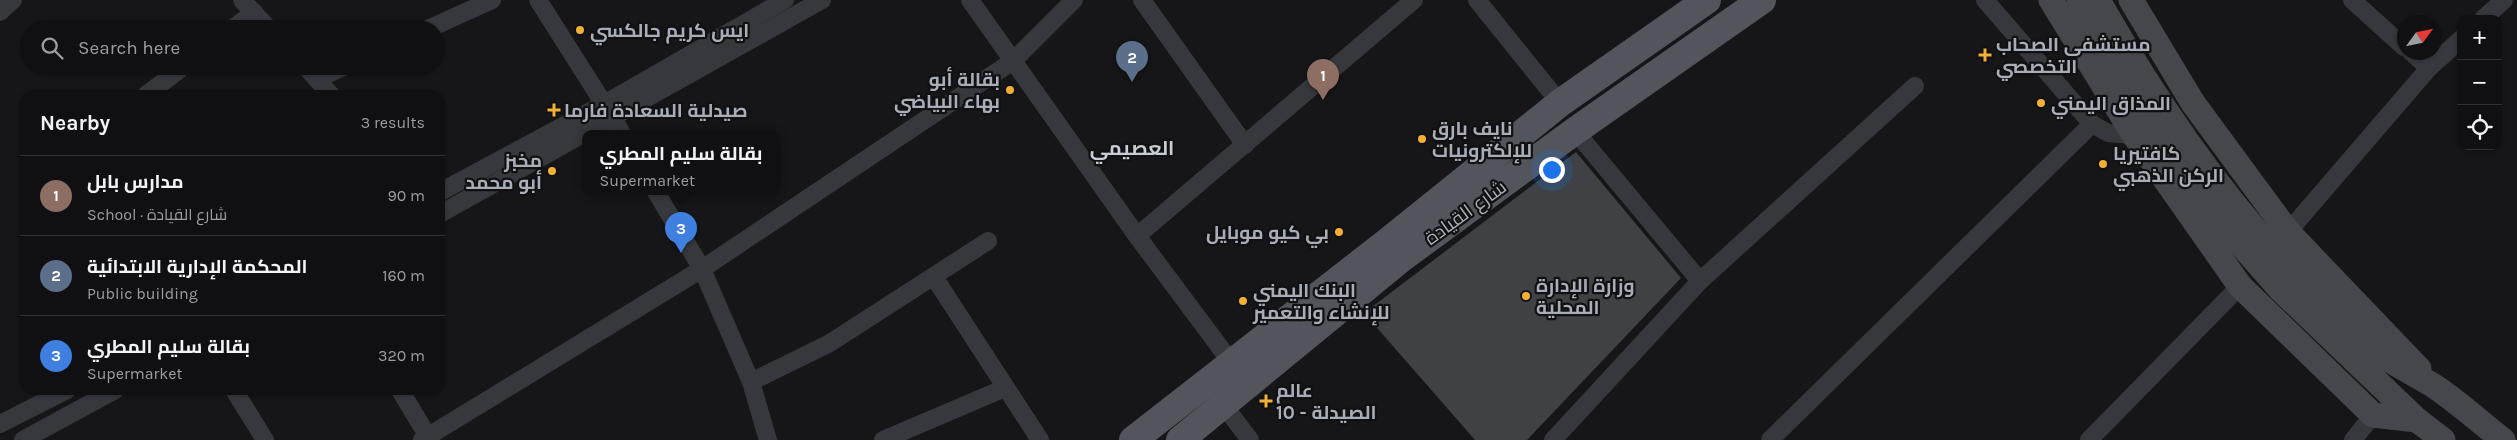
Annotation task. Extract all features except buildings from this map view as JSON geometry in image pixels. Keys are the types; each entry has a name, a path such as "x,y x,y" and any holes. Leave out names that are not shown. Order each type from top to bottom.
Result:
{"main road":[{"name":"شارع القيادة","path":"1133,440 1387,242 1560,103 1707,0"},
{"name":"شارع القيادة","path":"1180,440 1222,403 1402,258 1575,131 1762,0"}],"street":[{"path":"0,12 13,0"},
{"path":"445,21 492,0"},
{"path":"538,0 620,130"},
{"path":"445,211 609,111 785,0"},
{"path":"445,190 609,111 822,0"},
{"path":"970,0 1137,236 1232,362"},
{"path":"403,395 427,439 702,269 1013,61 1074,0"},
{"path":"1142,0 1245,145"},
{"path":"1137,236 1414,0"},
{"path":"1478,0 1560,103"},
{"path":"1985,0 2092,124 2108,133 2134,135"},
{"path":"2051,0 2134,135 2240,286 2373,415 2417,420"},
{"path":"2079,0 2175,162 2230,232 2281,290 2417,420 2443,440"},
{"path":"2098,0 2131,56 2185,138 2238,211 2302,282 2361,340 2395,364 2436,388 2503,440"},
{"path":"2131,0 2193,103 2288,232 2391,338 2436,388"},
{"path":"2352,0 2397,40"},
{"path":"2487,15 2504,0"},
{"path":"238,20 248,6 261,20"},
{"path":"2288,232 2429,68 2457,43"},
{"path":"2420,60 2429,68"},
{"path":"153,90 172,75"},
{"path":"314,75 327,90"},
{"path":"1553,440 1700,281 1915,86"},
{"path":"1770,440 2092,124"},
{"path":"1575,131 1700,281"},
{"path":"658,195 702,269 751,382 768,440"},
{"path":"751,382 830,343 988,241"},
{"path":"934,277 1040,440"},
{"path":"2088,440 2240,286"},
{"path":"883,440 1005,388"},
{"path":"0,424 57,395"},
{"path":"23,440 106,395"},
{"path":"237,395 265,440"},
{"path":"1222,403 1250,440"},
{"path":"2353,440 2373,415"}],"place":[{"name":"ايس كريم جالكسي","path":"580,30"},
{"name":"مستشفى الصحاب التخصصي","path":"1985,55"},
{"name":"المحكمة الإدارية الابتدائية","path":"1132,82"},
{"name":"بقالة أبو بهاء البياضي","path":"1010,90"},
{"name":"مدارس بابل","path":"1323,100"},
{"name":"المذاق اليمني","path":"2041,103"},
{"name":"صيدلية السعادة فارما","path":"554,110"},
{"name":"نايف بارق للإلكترونيات","path":"1422,139"},
{"name":"كافتيريا الركن الذهبي","path":"2103,164"},
{"name":"مخبز أبو محمد","path":"552,171"},
{"name":"بي كيو موبايل","path":"1339,232"},
{"name":"بقالة سليم المطري","path":"681,253"},
{"name":"وزارة الإدارة المحلية","path":"1526,296"},
{"name":"البنك اليمني للإنشاء والتعمير","path":"1243,301"},
{"name":"عالم الصيدلة - 10","path":"1266,401"}],"district":[{"name":"العصيمي","path":"1132,148"}]}
